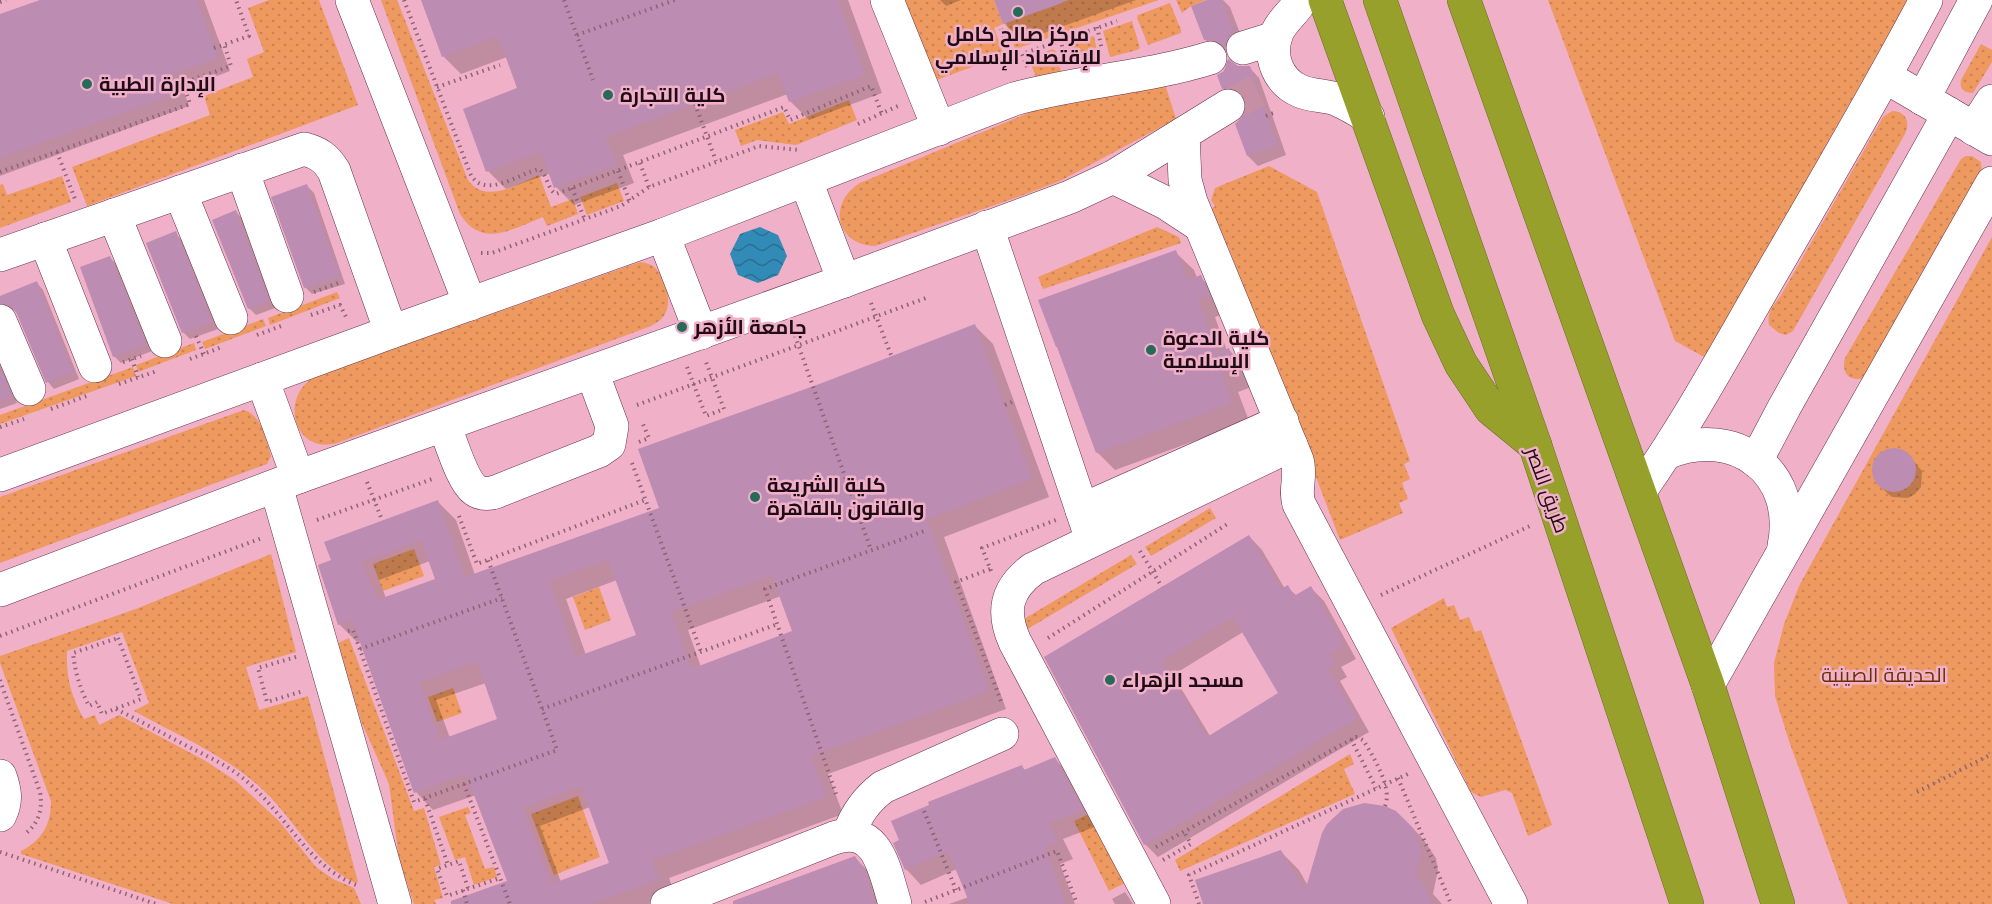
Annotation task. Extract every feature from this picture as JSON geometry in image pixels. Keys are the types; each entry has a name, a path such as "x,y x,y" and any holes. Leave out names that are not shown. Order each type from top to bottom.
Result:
{"highway":[{"name":"طريق النصر","path":"1325,0 1438,315 1461,364 1491,409 1535,445 1687,904"},
{"path":"1380,0 1535,445"},
{"path":"1471,9 1708,685 1778,904"}],"lane":[{"path":"352,0 470,304"},
{"path":"887,0 939,129"},
{"path":"1301,0 1283,22 1275,38 1273,55 1278,72 1271,84 1333,98 1368,117"},
{"path":"1640,491 1666,453 1886,77 1926,0"},
{"path":"1756,461 1785,406 1960,120 1976,0"},
{"path":"1243,48 1275,38"},
{"path":"0,475 663,235 803,165 939,129 1031,94 1161,71 1210,58"},
{"path":"1886,77 1960,120"},
{"path":"1960,120 1992,101"},
{"path":"0,590 287,482 1070,197 1113,177 1228,106"},
{"path":"1183,134 1185,180 1198,224 1287,433 1299,467 1300,481 1297,494 1299,504 1511,904"},
{"path":"0,255 304,149 317,152 328,160 334,171 392,332"},
{"path":"803,165 844,281"},
{"path":"242,170 287,296"},
{"path":"1113,177 1166,203 1198,224"},
{"path":"1708,685 1992,183"},
{"path":"180,192 231,318"},
{"path":"100,220 165,341"},
{"path":"987,227 1087,525"},
{"path":"663,235 701,333"},
{"path":"45,239 95,366"},
{"path":"0,321 29,389"},
{"path":"444,425 462,468 474,489 492,493 605,448 611,438 612,426 606,367"},
{"path":"262,379 299,525 311,648 392,896"},
{"path":"1154,904 1015,642 1007,622 1008,601 1018,582 1087,525 1287,433"},
{"path":"1666,453 1684,446 1703,443 1722,445 1740,451 1756,461 1770,475 1781,493 1786,511 1787,531 1783,551"},
{"path":"849,834 858,812 873,794 883,787 1002,734"},
{"path":"0,776 5,798 4,808 0,815"},
{"path":"667,904 717,895 834,838 849,834 864,838 875,848 895,904"}],"path":[{"path":"0,2 6,0"},
{"path":"214,48 249,36 237,0"},
{"path":"404,0 470,173 478,183 484,185 493,185 537,169 544,172 553,193 556,194 784,107 790,120 871,86 882,114"},
{"path":"564,0 593,80"},
{"path":"577,35 675,0"},
{"path":"1031,94 1022,54 1117,21"},
{"path":"1001,29 1031,94"},
{"path":"0,172 190,104 183,83 231,66 224,44"},
{"path":"437,87 500,65"},
{"path":"852,127 924,94"},
{"path":"695,104 716,161"},
{"path":"478,252 492,253 585,220 630,202 649,187 759,146 803,165"},
{"path":"57,152 100,220"},
{"path":"640,162 649,187"},
{"path":"618,171 630,202"},
{"path":"572,188 585,220"},
{"path":"637,405 926,298"},
{"path":"784,303 872,550"},
{"path":"266,321 270,330"},
{"path":"880,326 891,355"},
{"path":"196,336 204,354"},
{"path":"132,359 138,377"},
{"path":"606,367 637,405 649,438 637,442"},
{"path":"700,399 706,416 724,409 718,393"},
{"path":"1005,405 1014,401"},
{"path":"717,412 720,419"},
{"path":"630,457 701,652"},
{"path":"0,636 299,525 462,468"},
{"path":"378,508 382,520"},
{"path":"1353,607 1556,514"},
{"path":"1040,643 1229,523"},
{"path":"987,559 982,548 1087,525"},
{"path":"849,834 765,589 927,530"},
{"path":"1138,549 1162,587"},
{"path":"311,689 267,702 258,668 353,630 414,802 557,750 488,560"},
{"path":"990,569 956,582 999,698"},
{"path":"360,649 502,598"},
{"path":"542,709 777,624"},
{"path":"116,709 141,699 118,638 73,653 78,680 89,706 97,702 102,714 116,709 224,765 243,778 276,810 323,866 362,887 392,896"},
{"path":"1161,844 1356,737 1363,740 1385,784 1388,798 1385,806"},
{"path":"1351,739 1376,788"},
{"path":"1917,792 1992,754"},
{"path":"1199,904 1189,875 1435,761"},
{"path":"1398,778 1451,904"},
{"path":"464,784 510,904"},
{"path":"425,799 448,865"},
{"path":"924,811 956,890"},
{"path":"1139,874 1191,844 1184,831"},
{"path":"0,852 156,904"},
{"path":"920,904 1057,852 1077,904"},
{"path":"468,888 459,861 437,869 447,896 500,878"},
{"path":"463,890 467,904"}],"green space":[{"path":"269,0 319,0 358,105 87,206 72,167 210,115 204,96 253,77 247,59 264,52 248,8"},
{"path":"381,0 397,0 468,180 475,187 493,192 512,187 539,175 551,207 573,199 578,214 547,226 543,217 509,231 498,233 478,231 469,225 460,214"},
{"path":"905,0 994,0 1003,24 994,28 1004,55 934,81"},
{"path":"1069,0 1159,0 1015,49 1006,23"},
{"path":"1176,0 1206,0 1191,6 1182,13"},
{"path":"1548,0 1908,0 1706,358 1675,341"},
{"path":"1170,3 1181,33 1148,45 1137,18 1138,15"},
{"path":"1132,21 1140,48 1110,57 1103,31"},
{"path":"1094,36 1099,60 1070,66 1067,43"},
{"path":"1981,44 1992,50 1992,62 1973,93 1967,92 1962,88 1961,80"},
{"path":"1052,49 1056,51 1061,71 1037,79 1029,60"},
{"path":"1165,84 1176,119 1060,181 875,246 862,244 852,239 844,231 840,222 843,201 860,183 1033,111 1076,100"},
{"path":"849,100 857,120 796,145 757,140 741,146 735,130 783,112 789,124"},
{"path":"1892,111 1897,111 1906,118 1905,134 1793,331 1786,335 1779,333 1769,325 1771,310 1883,117"},
{"path":"1972,156 1981,162 1982,175 1864,378 1850,377 1845,372 1845,358 1961,159"},
{"path":"1269,166 1317,192 1410,461 1404,464 1410,479 1402,483 1408,499 1399,503 1403,513 1340,540 1228,246 1205,214 1215,206 1211,200 1215,188"},
{"path":"62,176 71,202 0,228 0,185 3,184 7,195"},
{"path":"617,183 624,201 587,215 580,197"},
{"path":"1157,227 1179,237 1181,243 1043,289 1038,277"},
{"name":"الحديقة الصينية","path":"1992,237 1992,904 1848,904 1775,696 1774,663 1784,624 1800,584"},
{"path":"640,262 649,264 657,270 667,291 668,304 665,314 661,320 651,326 337,443 322,444 310,440 301,432 296,422 297,397 304,385 316,376"},
{"path":"337,292 340,298 270,325 268,318"},
{"path":"263,319 266,326 205,349 202,342"},
{"path":"194,343 196,350 138,372 136,365"},
{"path":"133,367 136,376 0,424 0,415"},
{"path":"244,410 255,417 262,429 271,456 267,464 0,563 0,497"},
{"path":"1210,508 1216,518 1151,556 1145,547"},
{"path":"414,549 424,576 383,591 373,564"},
{"path":"271,554 296,652 246,667 259,710 308,696 358,882 355,883 340,874 327,863 273,800 247,776 216,755 134,711 149,703 122,632 67,651 70,686 84,719 95,715 99,725 119,715 204,760 236,781 279,821 316,867 333,879 354,888 361,904 173,904 21,854 21,851 35,842 44,831 51,810 51,801 0,663 0,656 136,609"},
{"path":"1131,555 1137,564 1019,634 1014,625"},
{"path":"599,587 611,620 585,630 573,597"},
{"path":"1444,598 1447,607 1454,605 1460,620 1469,617 1475,632 1481,630 1552,825 1528,836 1512,793 1505,790 1481,797 1471,792 1391,628"},
{"path":"349,638 414,811 424,808 441,865 434,867 443,898 434,900 436,904 414,904 399,859 389,784 361,721 338,643"},
{"path":"453,688 462,713 437,722 428,697"},
{"path":"1350,754 1354,764 1344,769 1355,794 1180,871 1175,860"},
{"path":"578,796 600,857 554,875 531,814"},
{"path":"468,807 471,813 465,815 485,869 494,867 497,877 474,885 465,857 455,860 439,817"},
{"path":"1095,811 1129,881 1109,891 1074,821"}],"water":[{"path":"760,227 778,235 787,256 778,275 758,283 738,275 730,254 740,234"}],"building":[{"name":"الإدارة الطبية","path":"40,0 197,0 218,58 170,75 177,93 0,158 0,14"},
{"name":"كلية التجارة","path":"421,0 838,0 865,75 789,102 778,73 606,137 617,165 554,188 541,152 486,172 463,109 517,88 498,36 442,57"},
{"name":"مركز صالح كامل للإقتصاد الإسلامي","path":"994,0 1061,0 1062,3 1003,24"},
{"path":"1207,0 1222,0 1233,30 1236,29 1229,36 1225,47 1215,40 1204,40 1191,6"},
{"path":"1228,59 1238,66 1250,66 1277,145 1247,156 1235,124 1245,114 1247,105 1244,97 1236,89 1228,87 1222,89 1217,75 1224,71"},
{"path":"307,184 340,277 304,288 271,197"},
{"path":"236,210 269,301 248,309 212,220"},
{"path":"176,231 212,322 182,333 146,243"},
{"name":"كلية الدعوة الإسلامية","path":"1176,250 1187,280 1201,275 1209,295 1198,299 1217,352 1229,348 1236,368 1221,374 1232,403 1096,453 1038,300"},
{"path":"110,256 146,345 113,357 80,267"},
{"path":"37,281 73,372 46,383 17,314 11,306 0,303 0,296"},
{"path":"975,324 1032,479 927,519 989,691 811,756 826,797 652,860 659,880 591,904 451,904 451,901 507,881 466,774 414,793 352,620 338,625 318,565 331,560 324,542 438,500 465,577 659,508 638,449 822,383","holes":["421,540 435,579 377,600 362,562","608,560 636,635 576,657 549,581","772,576 792,631 691,669 671,612","477,662 497,719 440,740 419,682","581,786 609,863 551,884 523,808"]},
{"path":"0,369 12,396 0,401"},
{"path":"1894,448 1910,454 1916,470 1910,486 1894,492 1878,486 1872,470 1878,454"},
{"name":"مسجد الزهراء","path":"1249,535 1281,589 1288,585 1294,596 1311,586 1344,645 1329,654 1334,664 1328,668 1357,718 1144,845 1044,657","holes":["1233,617 1278,693 1207,737 1161,661"]},
{"path":"1055,757 1083,810 1049,823 1058,843 1045,848 1066,904 970,904 948,851 905,870 893,843 899,840 891,821 929,805 928,802 1022,765 1024,770"},
{"path":"1364,803 1385,806 1396,811 1413,828 1421,851 1416,874 1425,886 1432,904 1203,904 1195,880 1281,850 1305,891 1322,833 1327,824 1343,809"},
{"path":"855,856 866,873 875,904 733,904 733,901"}],"tunnel":[{"path":"1228,106 1259,90"}],"place":[{"name":"مركز صالح كامل للإقتصاد الإسلامي","path":"1018,12"},
{"name":"الإدارة الطبية","path":"87,84"},
{"name":"كلية التجارة","path":"608,95"},
{"name":"جامعة الأزهر","path":"682,327"},
{"name":"كلية الدعوة الإسلامية","path":"1151,350"},
{"name":"كلية الشريعة والقانون بالقاهرة","path":"755,497"},
{"name":"مسجد الزهراء","path":"1110,680"}]}
